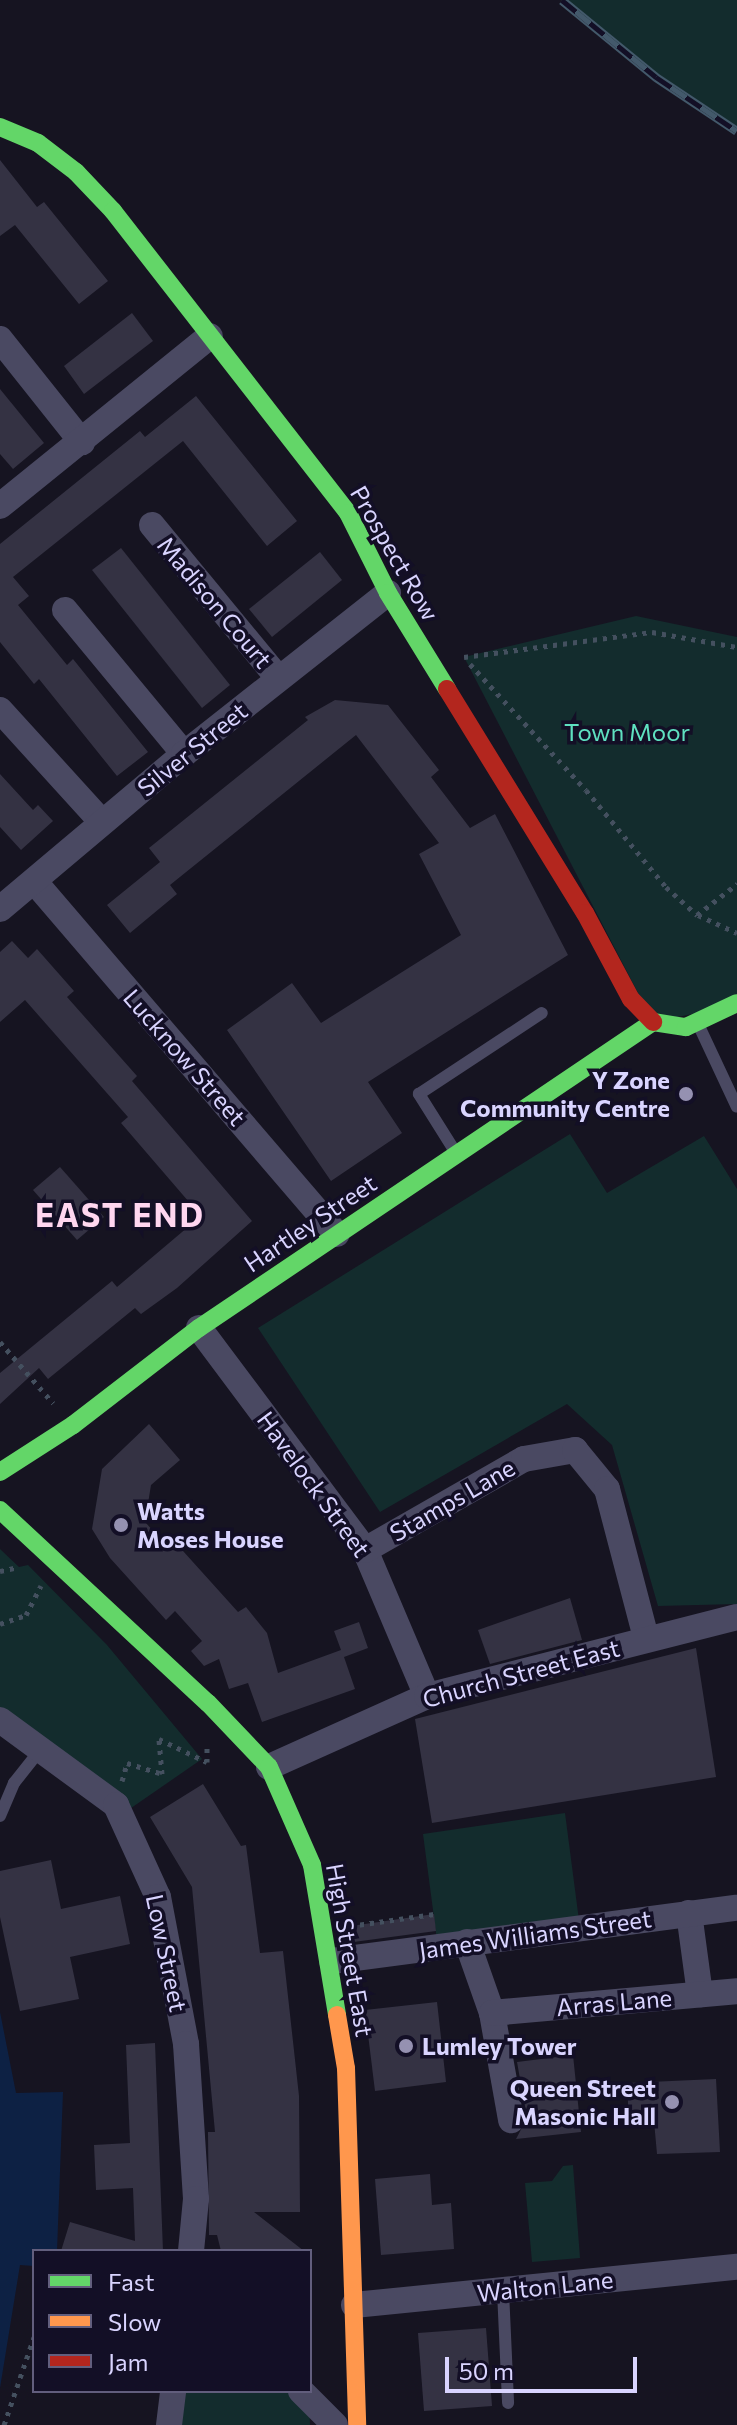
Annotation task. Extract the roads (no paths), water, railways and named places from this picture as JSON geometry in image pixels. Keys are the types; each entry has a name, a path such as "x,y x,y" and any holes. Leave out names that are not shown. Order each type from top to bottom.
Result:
{"street":[{"name":"Prospect Row","path":"0,127 38,143 76,172 210,336 348,513 388,593 585,913 631,999 653,1022"},
{"path":"0,506 210,336"},
{"path":"0,339 82,442"},
{"name":"Madison Court","path":"152,525 278,678"},
{"name":"Silver Street","path":"0,909 184,754 388,593"},
{"path":"65,610 184,754"},
{"path":"0,710 102,822"},
{"name":"Lucknow Street","path":"34,881 337,1234"},
{"path":"653,1022 697,1023 737,1003"},
{"name":"Hartley Street","path":"0,1472 73,1425 199,1328 653,1022"},
{"name":"Havelock Street","path":"199,1328 365,1550 427,1696"},
{"name":"Stamps Lane","path":"365,1550 524,1459 575,1450 607,1489 646,1638"},
{"name":"High Street East","path":"0,1510 208,1703 269,1767 312,1865 332,1961 346,2068 357,2425"},
{"name":"Church Street East","path":"269,1767 427,1696 737,1617"},
{"name":"Low Street","path":"0,1720 116,1805 158,1897 186,2044 196,2199 191,2249"},
{"name":"James Williams Street","path":"332,1961 737,1908"},
{"path":"689,1913 700,1994"},
{"path":"467,1942 492,2013 511,2120"},
{"name":"Arras Lane","path":"492,2013 737,1991"},
{"name":"Walton Lane","path":"354,2305 737,2267"},
{"path":"169,2425 173,2393"},
{"path":"303,2393 335,2425"}],"lane":[{"path":"457,1154 419,1094 542,1013"},
{"path":"697,1023 737,1107"},
{"path":"0,1816 14,1783 41,1749"},
{"path":"503,2291 508,2403"}],"water":[{"path":"0,2012 16,2093 63,2092 57,2249 32,2249 32,2266 20,2265 0,2388"}],"railway":[{"path":"562,0 656,77 737,131"}],"place":[{"name":"Y Zone Community Centre","path":"686,1094"},
{"name":"Watts Moses House","path":"121,1525"},
{"name":"Lumley Tower","path":"406,2046"},
{"name":"Queen Street Masonic Hall","path":"672,2102"}],"district":[{"name":"EAST END","path":"120,1214"}],"park label":[{"name":"Town Moor","path":"627,732"}]}
